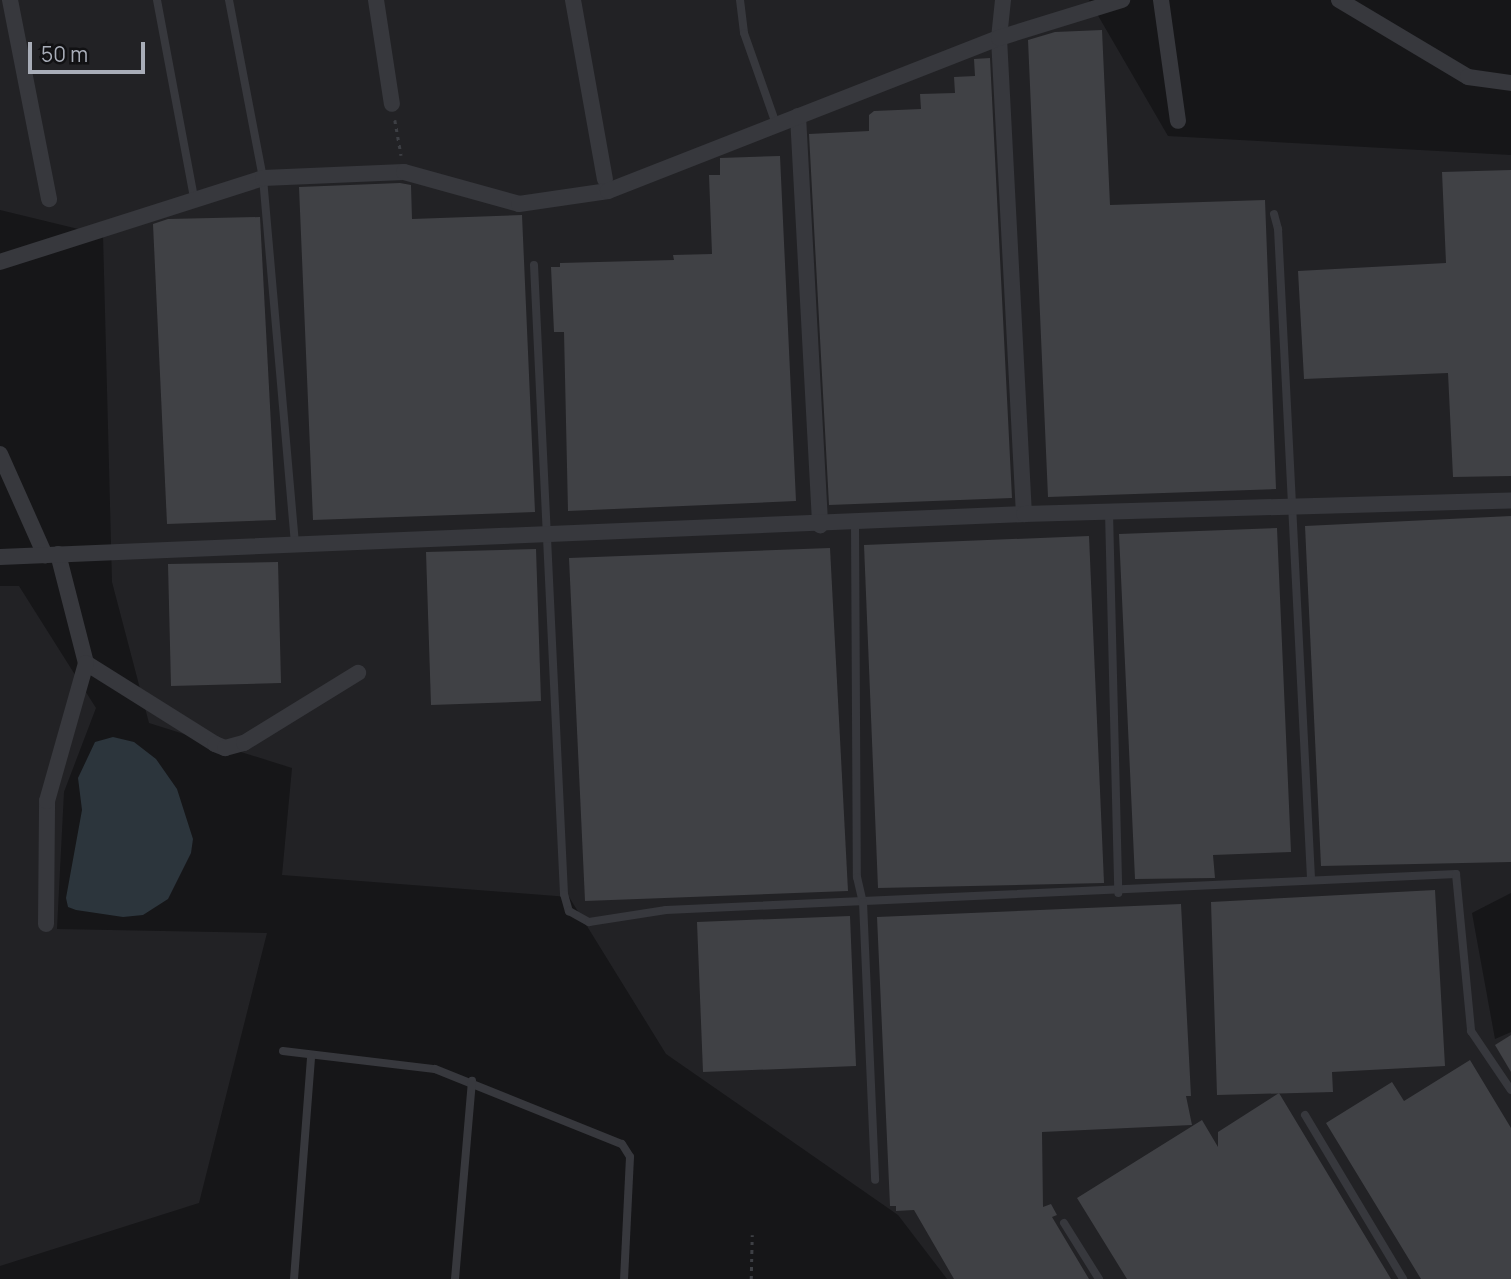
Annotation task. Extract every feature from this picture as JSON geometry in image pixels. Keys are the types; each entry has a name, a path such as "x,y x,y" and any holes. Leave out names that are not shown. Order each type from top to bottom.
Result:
{"street":[{"path":"10,0 49,199"},
{"path":"376,0 393,104"},
{"path":"573,0 605,179"},
{"path":"1003,0 999,38 1024,514"},
{"path":"0,262 263,178 404,172 519,204 607,191 999,38 1122,0"},
{"path":"1161,0 1178,121"},
{"path":"1339,0 1468,77 1511,83"},
{"path":"798,116 820,525"},
{"path":"0,454 52,554 86,663 47,801 46,924"},
{"path":"0,556 547,537 1024,514 1511,500"},
{"path":"86,663 196,735 225,747 244,743 358,673"}],"lane":[{"path":"157,0 194,198"},
{"path":"229,0 263,178 295,545"},
{"path":"740,0 744,33 776,124"},
{"path":"1274,214 1278,229 1289,507 1311,878"},
{"path":"534,265 564,894 569,912 589,922 666,911 1118,893 1311,878 1456,874 1471,1031 1511,1090"},
{"path":"1109,512 1118,893"},
{"path":"855,524 857,877 863,902 875,1180"},
{"path":"282,1051 311,1057 422,1067 472,1081 622,1144 630,1157 624,1279"},
{"path":"294,1279 311,1057"},
{"path":"455,1279 472,1081"},
{"path":"1304,1115 1403,1279"},
{"path":"1064,1223 1099,1279"}],"path":[{"path":"393,104 404,172"},
{"path":"751,1279 752,1234"}],"shaded area":[{"path":"0,0 1089,0 1168,136 1511,155 1511,893 1472,913 1495,1039 1511,1032 1511,1279 947,1279 898,1215 666,1054 569,897 282,875 292,768 149,723 112,582 103,235 0,210"},
{"path":"0,586 19,586 96,708 64,792 57,929 267,933 199,1203 0,1266"},
{"path":"113,737 134,742 156,759 177,789 193,839 191,853 168,899 143,915 123,917 76,910 68,907 66,898 82,810 78,778 95,742"}],"building":[{"path":"1102,30 1110,205 1265,200 1276,489 1048,497 1028,40 1055,32"},
{"path":"990,58 1012,498 829,505 809,134 869,131 869,115 874,111 921,109 920,94 955,93 954,77 975,76 974,59"},
{"path":"780,156 796,501 568,511 564,332 554,332 551,267 560,267 560,263 674,260 673,255 712,254 709,175 720,175 720,158"},
{"path":"1511,170 1511,476 1453,477 1448,373 1304,379 1298,271 1446,263 1442,172"},
{"path":"400,183 411,185 412,219 522,215 535,512 313,520 299,187"},
{"path":"260,217 276,520 167,524 153,224 168,219"},
{"path":"1511,516 1511,862 1321,866 1305,526"},
{"path":"1277,528 1291,852 1213,855 1215,878 1135,879 1119,534"},
{"path":"1089,536 1104,883 878,888 864,545"},
{"path":"830,548 848,891 585,901 569,558"},
{"path":"536,549 541,701 431,705 426,552"},
{"path":"278,562 281,683 171,686 168,564"},
{"path":"1435,890 1445,1066 1332,1072 1333,1092 1217,1095 1211,902"},
{"path":"1181,904 1191,1096 1186,1096 1192,1125 1042,1132 1043,1207 1051,1204 1057,1215 1052,1217 1089,1279 954,1279 914,1210 896,1211 896,1206 890,1206 877,917"},
{"path":"850,916 856,1066 703,1072 697,922"},
{"path":"1511,1035 1511,1072 1495,1045"},
{"path":"1470,1060 1511,1128 1511,1279 1421,1279 1326,1123 1392,1082 1404,1101"},
{"path":"1279,1093 1391,1279 1127,1279 1077,1198 1202,1120 1218,1147 1218,1132"}]}
